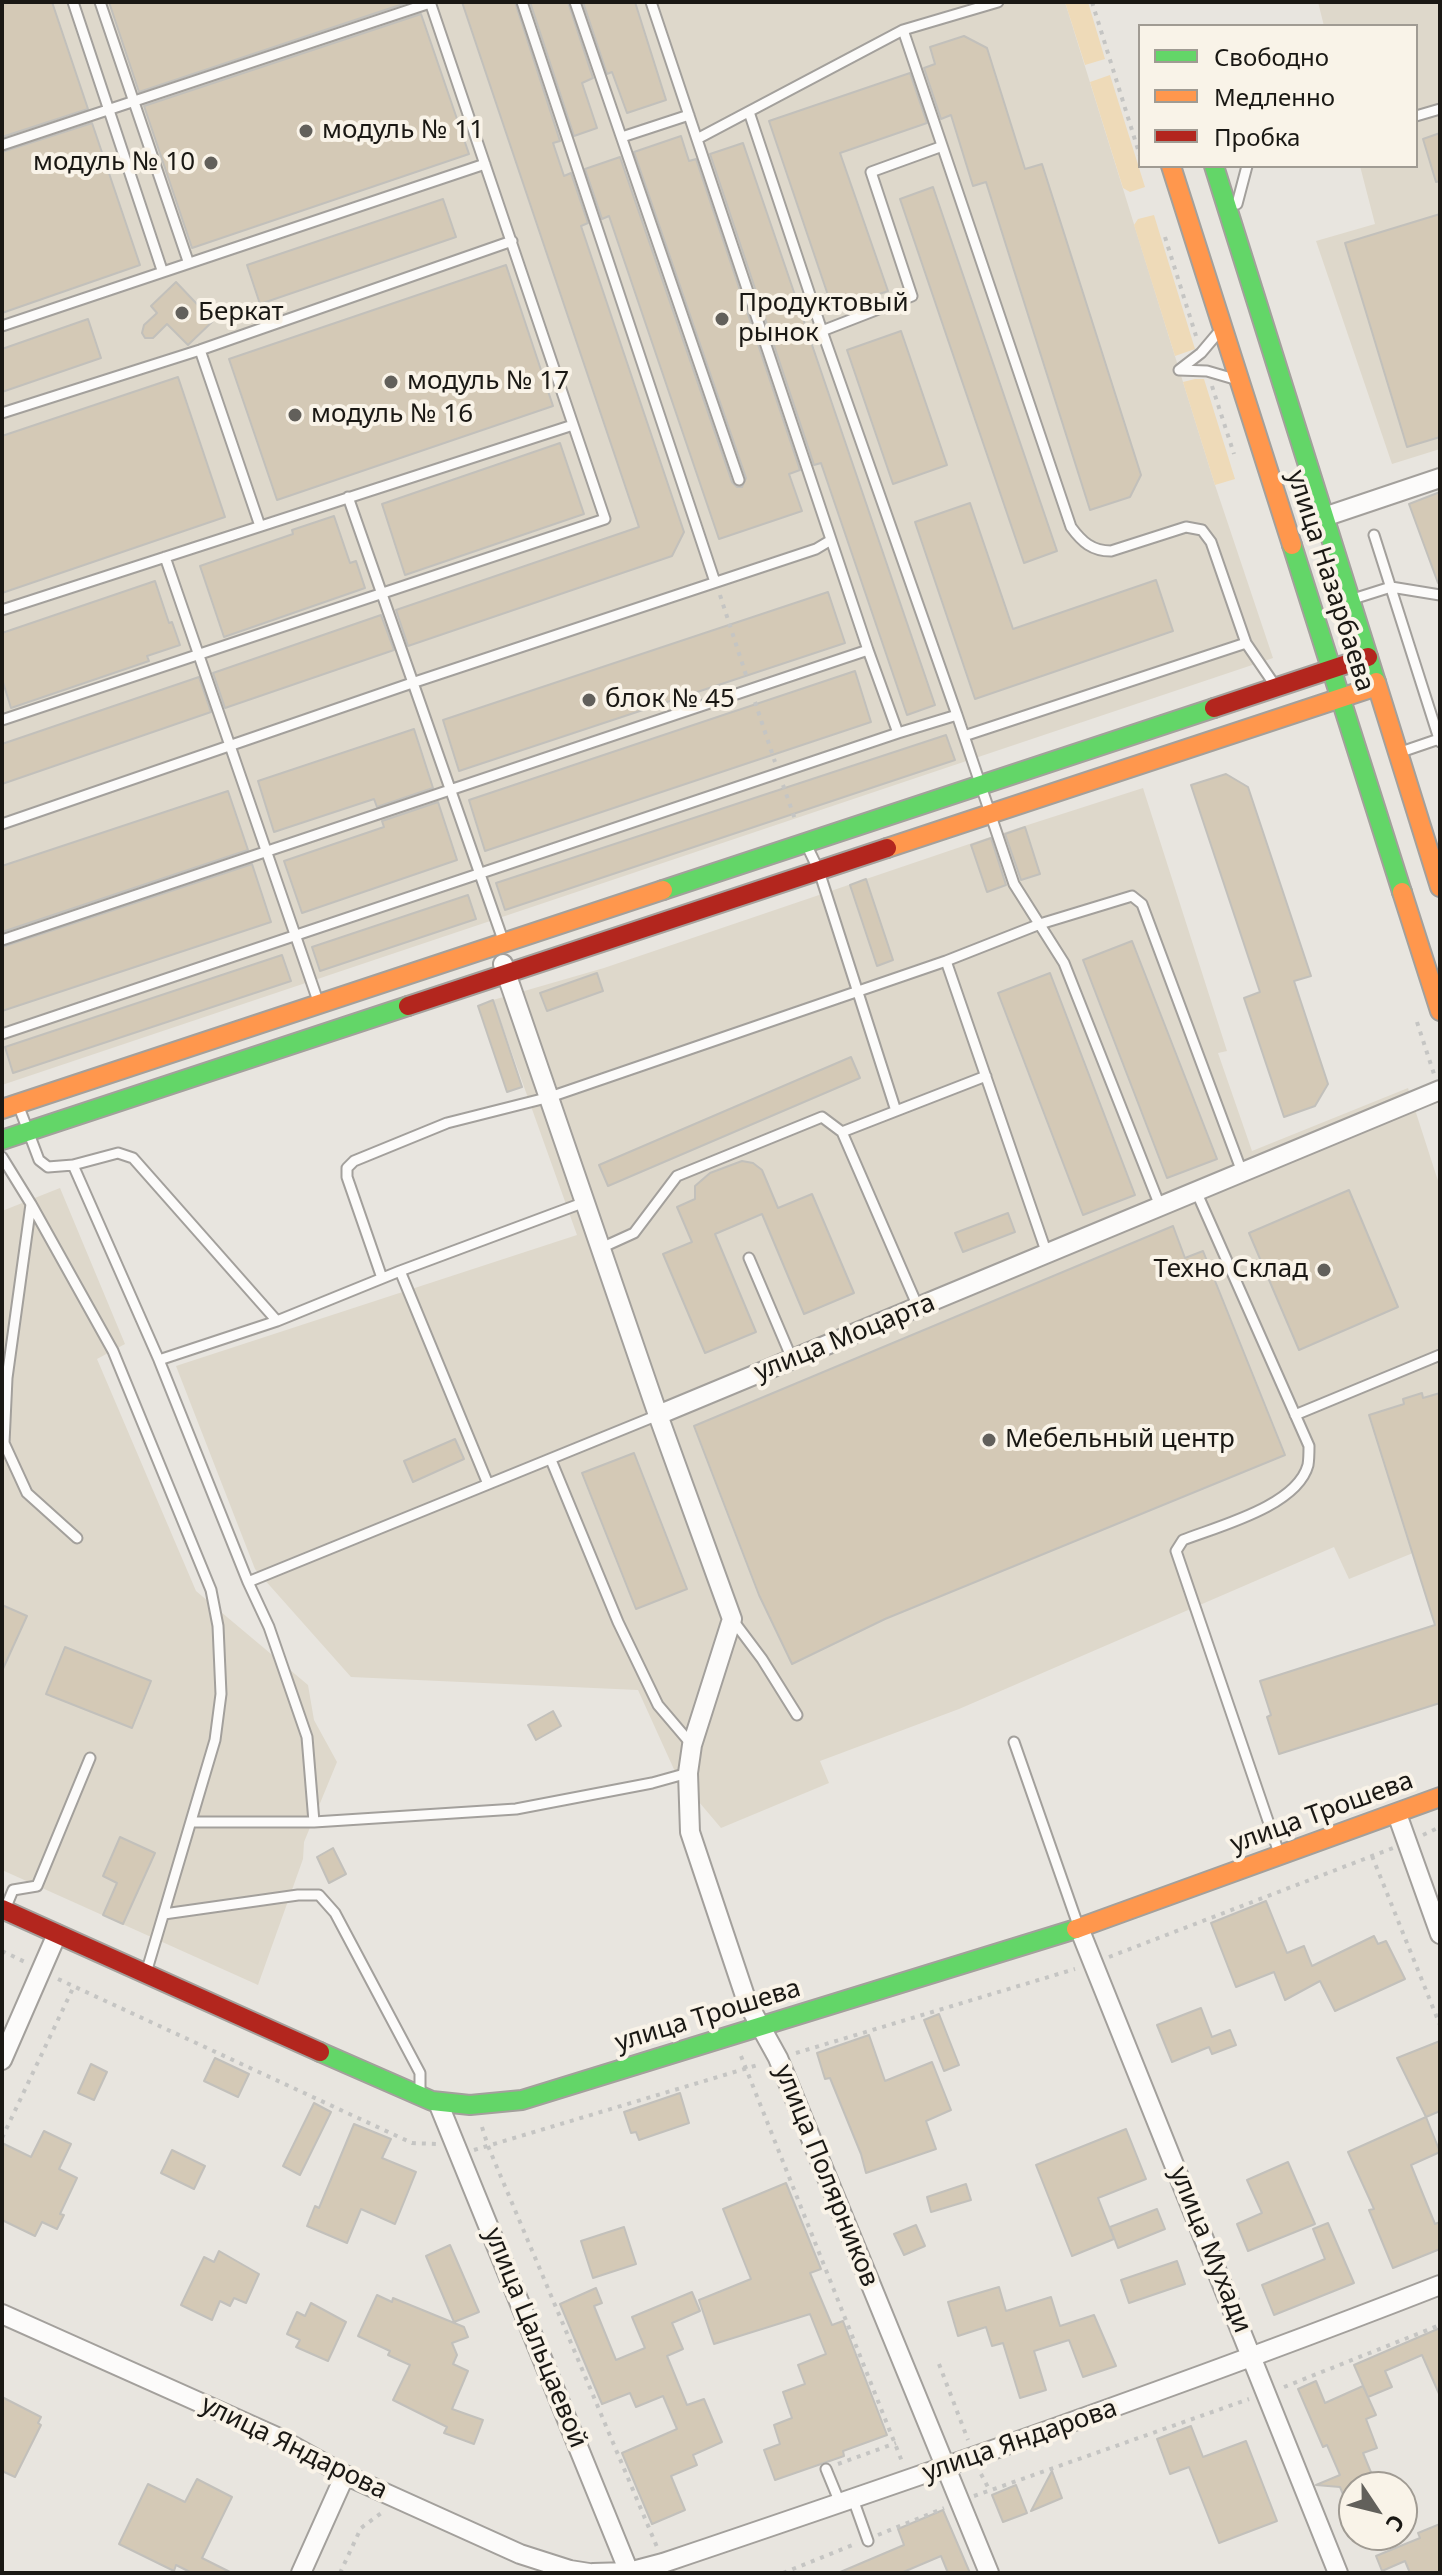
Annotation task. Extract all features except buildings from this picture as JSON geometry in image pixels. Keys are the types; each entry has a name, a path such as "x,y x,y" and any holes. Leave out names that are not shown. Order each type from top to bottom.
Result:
{"street":[{"name":"улица Назарбаева","path":"1172,168 1440,1011"},
{"name":"улица Назарбаева","path":"1215,168 1440,887"},
{"path":"1324,517 1440,478"},
{"path":"10,1107 1368,657"},
{"path":"2,1140 1377,686"},
{"path":"500,944 507,974 658,1415 732,1619"},
{"name":"улица Моцарта","path":"658,1415 1440,1090"},
{"name":"улица Полярников","path":"732,1619 692,1745 688,1773 690,1832 747,2002 778,2058 989,2573"},
{"name":"улица Трошева","path":"3,1910 439,2105 476,2105 522,2100 1079,1928 1440,1797"},
{"path":"1397,1814 1440,1934"},
{"name":"улица Мухади","path":"1079,1928 1338,2573"},
{"path":"2,2060 57,1934"},
{"name":"улица Цальцаевой","path":"439,2105 629,2572"},
{"name":"улица Яндарова","path":"2,2314 277,2437 345,2475 520,2554 582,2572 629,2572 973,2458 1253,2358 1440,2285"},
{"path":"301,2573 345,2475"},
{"path":"582,2572 602,2565 611,2552 615,2537"}],"lane":[{"path":"73,2 162,270"},
{"path":"100,2 188,261"},
{"path":"2,145 430,2 605,519 2,720"},
{"path":"522,2 715,582"},
{"path":"575,2 739,480"},
{"path":"651,2 898,733"},
{"path":"697,139 903,30 998,2"},
{"path":"903,30 940,147 1071,527 1080,539 1100,551 1111,551 1186,527 1202,530 1211,542 1246,643 1276,687"},
{"path":"1418,115 1440,109"},
{"path":"749,112 1014,884 1064,963 1160,1206"},
{"path":"622,137 689,115"},
{"path":"822,331 912,296 871,172 940,147"},
{"path":"2,326 188,261 485,164"},
{"path":"1232,222 1246,168"},
{"path":"2,413 200,350 512,241"},
{"path":"1224,325 1201,353 1179,370 1207,371 1240,381"},
{"path":"200,350 260,526"},
{"path":"2,610 573,425"},
{"path":"348,497 479,874 500,944"},
{"path":"1374,535 1440,740 1398,753"},
{"path":"2,824 816,549 831,540"},
{"path":"165,557 319,1004"},
{"path":"1350,600 1391,587 1440,595"},
{"path":"964,736 1246,643"},
{"path":"2,940 868,650"},
{"path":"2,1034 957,715"},
{"path":"805,843 819,871 896,1111"},
{"path":"382,1278 347,1177 350,1164 447,1123 550,1097 946,961 1040,924 1127,897 1140,900 1242,1172"},
{"path":"946,961 1047,1254"},
{"path":"842,1132 986,1076"},
{"path":"10,1107 28,1132 39,1160 48,1167 73,1165 118,1153 133,1158 277,1321"},
{"path":"601,1248 634,1233 677,1176 822,1117 842,1132 918,1307"},
{"path":"2,1157 7,1175 31,1204 113,1351 211,1590 218,1626 221,1694 215,1740 145,1974"},
{"path":"73,1165 159,1360 269,1627 307,1737 314,1822"},
{"path":"1196,1191 1309,1446 1308,1464 1301,1479 1286,1495 1268,1507 1183,1540 1176,1551 1280,1856"},
{"path":"159,1360 277,1321 585,1202"},
{"path":"31,1204 7,1378 4,1443 27,1493 77,1538"},
{"path":"749,1258 792,1359"},
{"path":"400,1271 488,1484"},
{"path":"1295,1415 1440,1355"},
{"name":"улица Моцарта","path":"248,1582 658,1415"},
{"path":"551,1460 618,1622 658,1705 692,1745"},
{"path":"732,1619 762,1659 797,1715"},
{"path":"1014,1742 1079,1928"},
{"path":"3,1910 13,1890 37,1886 90,1758"},
{"path":"192,1822 314,1822 516,1809 652,1783 688,1773"},
{"path":"164,1914 298,1895 319,1895 335,1913 420,2073 420,2097"},
{"path":"826,2469 868,2540"}],"path":[{"path":"1092,2 1138,150"},
{"path":"1372,1856 1440,2025"},
{"path":"2,2138 74,1986"},
{"path":"732,2035 896,2443 908,2480"},
{"path":"476,2105 488,2146 663,2563"},
{"path":"783,2573 989,2489 1267,2393 1440,2325"},
{"path":"939,2364 973,2458 989,2489"},
{"path":"826,2469 896,2443"},
{"path":"340,2573 361,2528 400,2499"}],"shaded area":[{"name":"Беркат","path":"2,2 1065,2 1215,485 1273,658 2,1085"},
{"path":"1065,2 1088,2 1105,59 1085,65"},
{"path":"1318,2 1440,2 1440,449 1392,464 1316,241 1375,224 1361,168 1418,168 1418,24 1324,24"},
{"path":"1110,75 1145,187 1130,192 1123,188 1090,82"},
{"path":"1154,215 1195,349 1175,356 1134,225 1138,219"},
{"path":"1204,379 1235,479 1215,485 1183,382"},
{"path":"1143,788 1227,1051 1218,1053 1252,1151 1408,1088 1440,1187 1440,1542 1349,1579 1334,1547 959,1709 820,1761 829,1783 721,1828 677,1776 638,1690 351,1677 255,1569 176,1366 577,1235 493,1000 604,968"},
{"path":"60,1188 125,1344 97,1359 196,1591 308,1685 314,1720 337,1762 304,1842 303,1859 258,1985 2,1870 2,1211"}],"traffic: fast":[{"path":"1215,168 1376,682"},
{"path":"1292,545 1402,892"},
{"path":"663,890 1214,708"},
{"path":"2,1140 408,1006"},
{"path":"320,2052 432,2101 470,2105 522,2100 1076,1929"}],"traffic: slow":[{"path":"1172,168 1292,545"},
{"path":"1376,682 1440,887"},
{"path":"887,848 1377,686"},
{"path":"2,1109 663,890"},
{"path":"1402,892 1440,1011"},
{"path":"1076,1929 1440,1797"}],"traffic: jam":[{"path":"1214,708 1368,657"},
{"path":"408,1006 887,848"},
{"path":"2,1909 320,2052"}],"place":[{"name":"модуль № 11","path":"306,131"},
{"name":"модуль № 10","path":"211,163"},
{"name":"Беркат","path":"182,313"},
{"name":"Продуктовый рынок","path":"722,319"},
{"name":"модуль № 17","path":"391,382"},
{"name":"модуль № 16","path":"295,415"},
{"name":"блок № 45","path":"589,700"},
{"name":"Техно Склад","path":"1324,1270"},
{"name":"Мебельный центр","path":"989,1440"}]}
